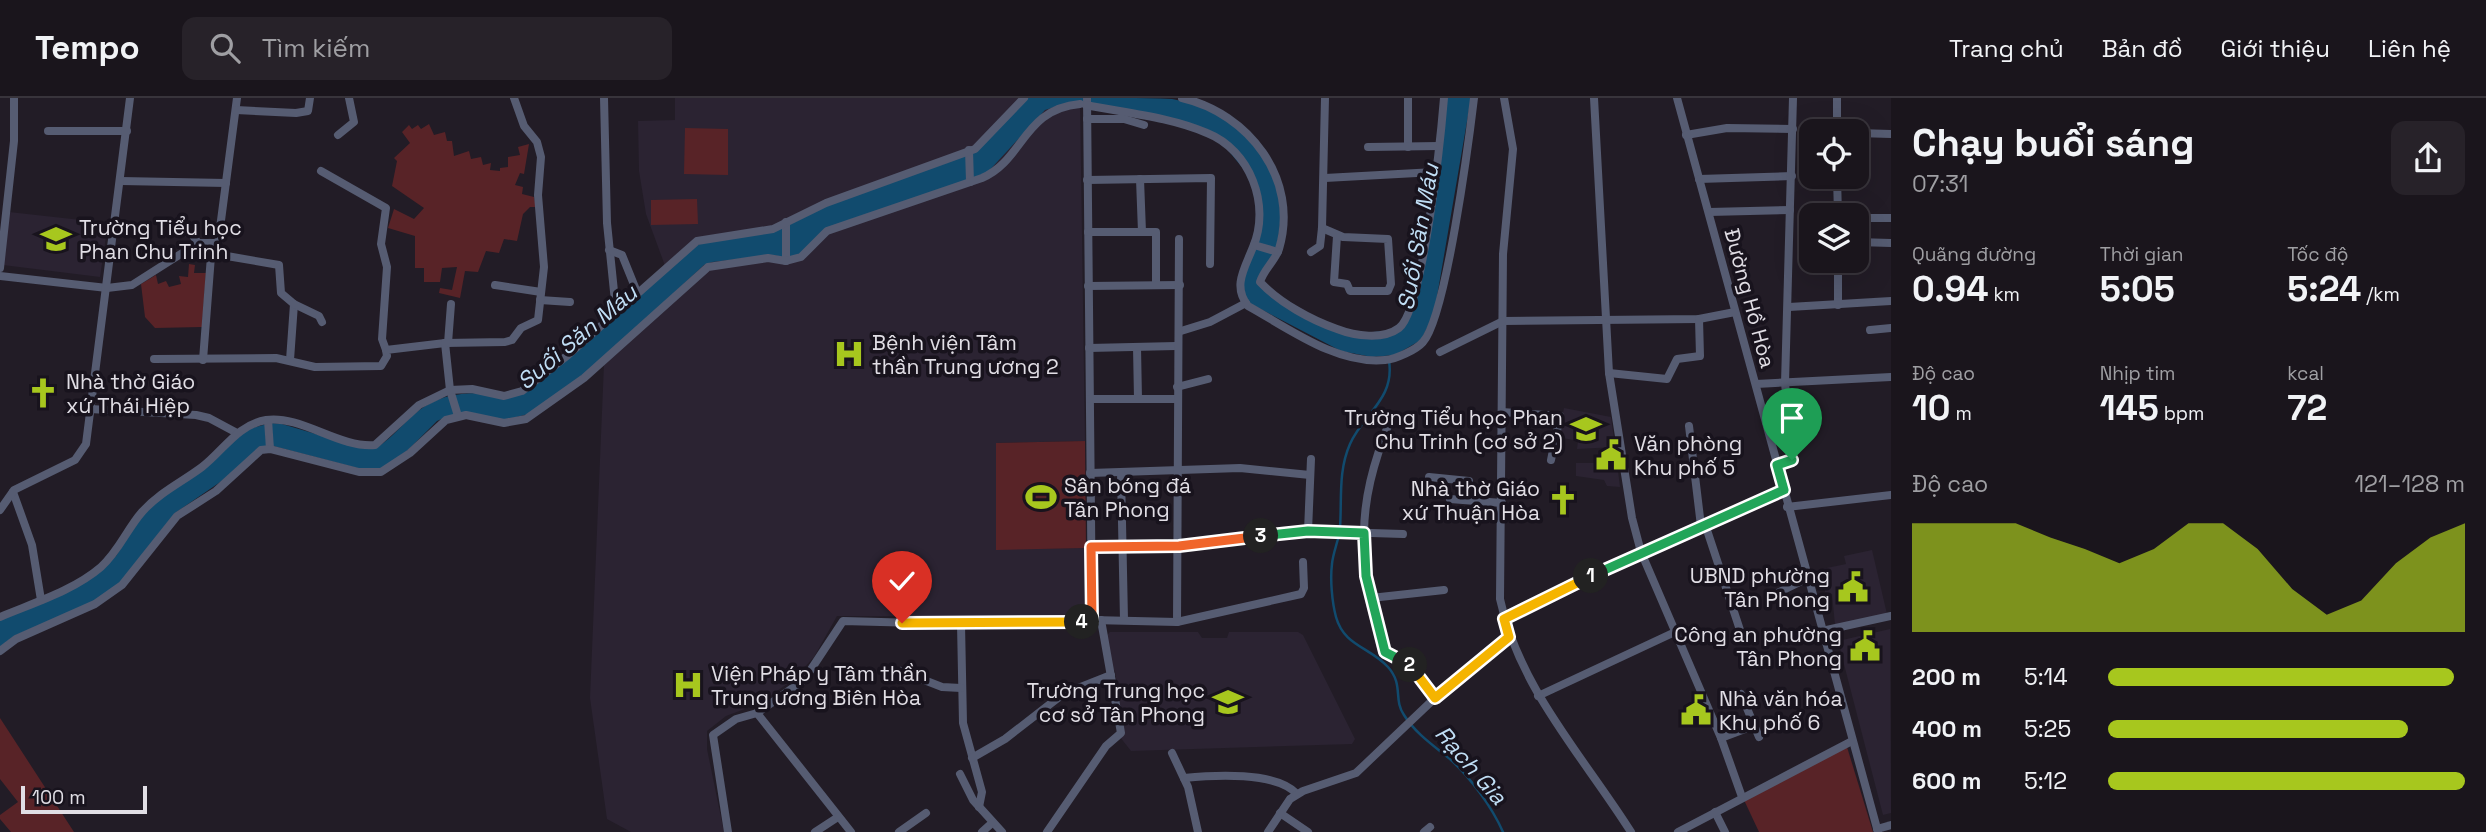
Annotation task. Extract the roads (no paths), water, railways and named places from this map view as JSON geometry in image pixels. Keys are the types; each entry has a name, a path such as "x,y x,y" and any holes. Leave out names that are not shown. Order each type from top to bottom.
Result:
{"street":[{"path":"0,268 14,141 14,98"},
{"path":"0,510 13,492 82,454 107,288 130,98"},
{"path":"203,360 215,243 237,98"},
{"path":"236,110 296,113 308,111 310,98"},
{"path":"338,135 354,122 349,98"},
{"path":"386,350 447,343 512,340 521,328 537,324 544,267 538,195 540,149 525,128 514,98"},
{"path":"604,98 610,250 616,312"},
{"path":"0,617 41,600 98,569 114,554 137,519 154,500 202,467 237,433 268,420 360,444 375,445 419,405 450,390 472,389 504,396 522,391 568,355 697,241 764,232 826,203 979,146 1024,98"},
{"path":"1182,98 1223,113 1247,132 1265,155 1280,185 1283,201 1278,252 1260,282 1288,304 1346,332 1382,335 1392,332 1408,317 1413,306 1439,146 1444,98"},
{"path":"1311,252 1320,246 1322,228 1325,98"},
{"path":"1408,98 1408,147"},
{"path":"0,651 16,639 95,604 122,584 177,516 216,491 256,454 270,449 359,472 381,472 410,453 439,424 458,416 504,423 533,415 584,378 704,269 713,265 768,258 786,261 801,257 829,230 987,176 1047,112 1084,102 1189,127 1208,133 1225,145 1244,164 1256,188 1260,217 1254,245 1240,277 1246,303 1339,353 1385,360 1395,358 1423,342 1437,315 1466,161 1474,98"},
{"path":"1504,98 1513,149 1503,254 1502,503 1498,571 1504,619 1509,637 1538,696 1629,831"},
{"path":"1594,98 1609,373 1629,505 1641,552 1721,738 1742,797"},
{"name":"Đường Hồ Hòa","path":"1678,98 1877,831"},
{"path":"1777,465 1792,460 1785,383 1793,98"},
{"path":"1837,98 1837,119"},
{"path":"1047,832 1106,746 1121,733 1111,675 1096,620 1091,547 1087,119 1084,102"},
{"path":"1087,119 1124,119 1143,125"},
{"path":"1686,135 1727,128 1793,129"},
{"path":"48,131 127,131"},
{"path":"1869,133 1891,134"},
{"path":"1368,147 1439,146"},
{"path":"969,150 970,183"},
{"path":"154,359 290,360 310,366 377,367 385,362 386,350 382,339 387,267 381,244 387,221 386,208 321,171"},
{"path":"1325,178 1435,172"},
{"path":"1699,179 1792,176"},
{"path":"1087,180 1210,178 1210,264"},
{"path":"1140,179 1142,232"},
{"path":"121,181 226,183"},
{"path":"1709,212 1790,210"},
{"path":"1869,218 1891,218"},
{"path":"786,222 786,261"},
{"path":"1322,228 1338,236 1388,239 1391,284 1388,291 1350,292 1347,284 1334,282 1338,236"},
{"path":"180,231 191,233 198,243"},
{"path":"1088,232 1156,232 1156,285"},
{"path":"1177,622 1176,346 1181,331 1179,239"},
{"path":"1869,242 1891,243"},
{"path":"0,276 107,288 139,283 198,243 215,243"},
{"path":"215,243 220,255 279,265 281,293 294,304 319,316 322,322"},
{"path":"1254,245 1278,252"},
{"path":"610,250 622,255 637,292"},
{"path":"1838,273 1838,305"},
{"path":"495,285 570,302"},
{"path":"1088,286 1180,285"},
{"path":"1789,307 1891,302"},
{"path":"1181,331 1210,322 1246,303"},
{"path":"290,360 294,304"},
{"path":"451,304 447,343 450,390 458,416"},
{"path":"1440,352 1503,321 1699,318 1735,312"},
{"path":"1609,373 1667,379 1677,359 1700,356 1699,318"},
{"path":"1870,330 1891,327"},
{"path":"1089,348 1176,346"},
{"path":"1137,347 1138,399"},
{"path":"1756,384 1891,377"},
{"path":"1177,387 1208,379"},
{"path":"1090,399 1177,399"},
{"path":"90,409 196,415 209,418 237,433"},
{"path":"1502,412 1560,416 1551,460"},
{"path":"1391,418 1368,480 1364,563 1385,652 1413,667 1435,698"},
{"path":"268,420 270,449"},
{"path":"1689,426 1703,525 1740,629"},
{"path":"1308,531 1311,459"},
{"path":"1090,474 1240,468 1310,475"},
{"path":"1121,473 1124,620"},
{"path":"1429,477 1469,481 1468,500"},
{"path":"1504,619 1641,552 1784,490"},
{"path":"13,492 31,541 41,600"},
{"path":"1787,507 1891,495"},
{"path":"1450,499 1502,503"},
{"path":"1091,547 1178,546 1308,531 1403,534"},
{"path":"728,832 713,735 736,719 757,713 804,680 844,621 961,624 1096,620 1177,622 1301,594 1304,588 1303,562"},
{"path":"1771,596 1808,578"},
{"path":"1371,598 1444,590"},
{"path":"1822,631 1891,616"},
{"path":"961,624 964,723 982,792 979,807"},
{"path":"1538,696 1675,632"},
{"path":"1268,832 1279,813 1297,794 1356,773 1435,698 1509,637"},
{"path":"901,671 942,687 961,688"},
{"path":"972,758 1004,740 1063,694 1111,675"},
{"path":"1741,694 1759,737"},
{"path":"757,713 850,832"},
{"path":"1721,738 1754,726"},
{"path":"1678,832 1852,741"},
{"path":"1172,753 1184,778 1198,832"},
{"path":"960,774 995,828 982,832"},
{"path":"1184,778 1238,775 1283,785 1297,794"},
{"path":"1716,811 1725,832"},
{"path":"899,832 926,813"},
{"path":"1279,813 1308,832"},
{"path":"815,832 838,817"},
{"path":"1877,831 1891,825"}],"water":[{"name":"Suối Săn Máu","path":"1028,98 1172,99 1197,106 1240,131 1257,149 1270,169 1278,192 1280,217 1277,244 1257,282 1344,335 1403,329 1412,311 1427,254 1447,98 1471,98 1434,314 1421,340 1395,355 1372,357 1341,351 1251,304 1245,297 1243,278 1263,217 1259,188 1214,133 1070,102 1045,110 986,174 826,228 800,254 784,258 774,255 704,265 582,378 532,413 505,420 448,416 437,421 408,450 381,469 361,469 273,446 175,513 120,583 93,602 14,636 0,647 0,620 69,591 116,556 139,520 156,502 248,429 271,423 282,424 353,445 375,448 389,439 421,409 446,397 472,393 516,396 690,248 707,241 774,231 827,205 976,151"}],"waterway":[{"name":"Rạch Gia","path":"1389,361 1390,374 1383,396 1356,433 1346,454 1341,485 1340,528 1331,570 1336,617 1340,627 1351,640 1388,667 1396,680 1399,703 1408,722 1465,774 1487,803 1503,832"}],"place":[{"name":"Trường Tiểu học Phan Chu Trinh","path":"56,239"},
{"name":"Bệnh viện Tâm thần Trung ương 2","path":"849,354"},
{"name":"Nhà thờ Giáo xứ Thái Hiệp","path":"43,393"},
{"name":"Trường Tiểu học Phan Chu Trinh (cơ sở 2)","path":"1586,429"},
{"name":"Văn phòng Khu phố 5","path":"1611,455"},
{"name":"Sân bóng đá Tân Phong","path":"1041,497"},
{"name":"Nhà thờ Giáo xứ Thuận Hòa","path":"1563,500"},
{"name":"UBND phường Tân Phong","path":"1853,587"},
{"name":"Công an phường Tân Phong","path":"1865,646"},
{"name":"Viện Pháp y Tâm thần Trung ương Biên Hòa","path":"688,685"},
{"name":"Trường Trung học cơ sở Tân Phong","path":"1228,702"},
{"name":"Nhà văn hóa Khu phố 6","path":"1696,710"}]}
